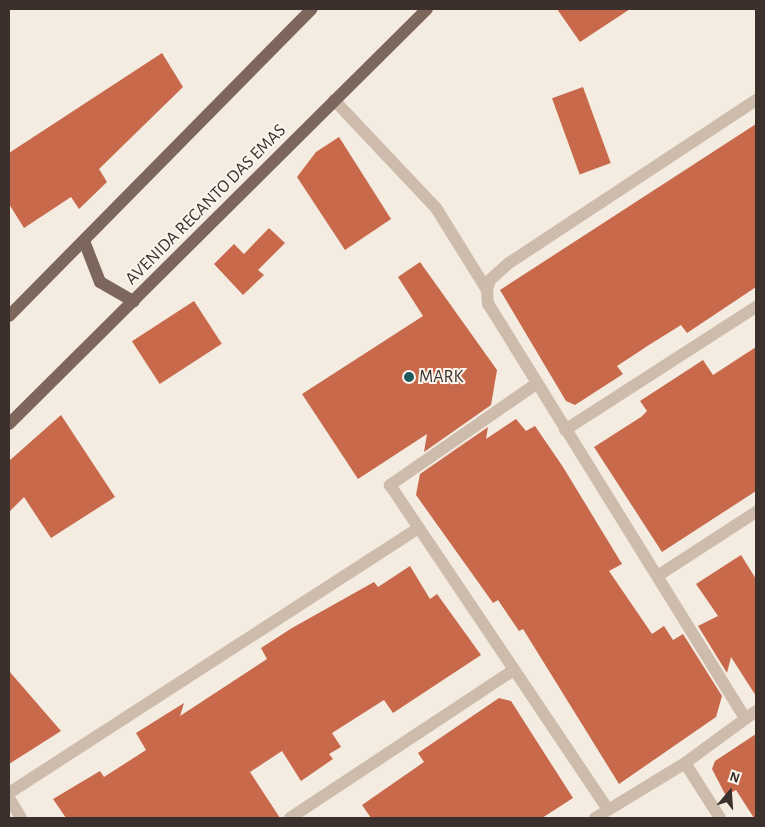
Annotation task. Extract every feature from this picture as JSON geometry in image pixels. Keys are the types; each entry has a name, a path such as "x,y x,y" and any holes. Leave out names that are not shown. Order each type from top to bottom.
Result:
{"main road":[{"path":"9,316 312,9"},
{"name":"AVENIDA RECANTO DAS EMAS","path":"9,424 427,9"},
{"path":"84,242 100,282 134,302"}],"street":[{"path":"334,100 436,208 488,290"},
{"path":"595,818 685,762 751,714 536,384 488,304 490,280 509,263 756,100"},
{"path":"565,430 756,307"},
{"path":"536,384 390,485 417,529 608,810"},
{"path":"659,575 756,512"},
{"path":"9,794 417,529"},
{"path":"290,818 514,670"},
{"path":"685,762 720,818"},
{"path":"9,798 21,818"}],"building":[{"path":"557,9 630,9 580,42"},
{"path":"162,53 183,87 99,169 107,182 79,209 71,197 24,228 9,204 9,153"},
{"path":"583,87 611,163 580,174 552,98"},
{"path":"756,124 756,287 687,333 681,325 649,345 617,366 623,374 575,405 566,401 500,290"},
{"path":"339,137 391,219 345,250 297,177 316,152"},
{"path":"269,228 285,243 258,270 264,275 243,295 214,264 234,244 244,254"},
{"path":"420,262 497,370 491,405 424,452 427,434 358,479 302,394 423,316 398,277"},
{"path":"194,301 222,344 160,384 132,341"},
{"path":"756,347 756,491 662,552 594,447 641,417 647,411 640,401 703,360 713,375"},
{"path":"61,415 115,497 51,538 24,497 9,512 9,461"},
{"path":"516,419 526,431 535,426 563,467 622,564 609,571 652,634 664,626 673,640 683,634 722,696 716,717 619,784 523,629 519,631 498,600 493,603 416,495 420,474 488,427 486,439"},
{"path":"741,555 756,579 756,696 731,657 727,673 698,626 718,616 696,584"},
{"path":"410,566 430,599 437,594 481,655 393,713 384,700 332,733 341,747 329,754 333,759 301,781 282,751 250,772 280,818 66,818 53,799 100,771 104,777 146,750 136,733 184,703 180,716 267,659 261,648 292,628 374,582 378,587"},
{"path":"9,671 61,731 9,764"},
{"path":"499,698 511,701 573,798 542,818 371,818 362,805 424,762 418,753"},
{"path":"756,734 756,818 754,818 736,790 726,796 712,769 715,761"}],"place":[{"name":"MARK","path":"409,377"}]}
